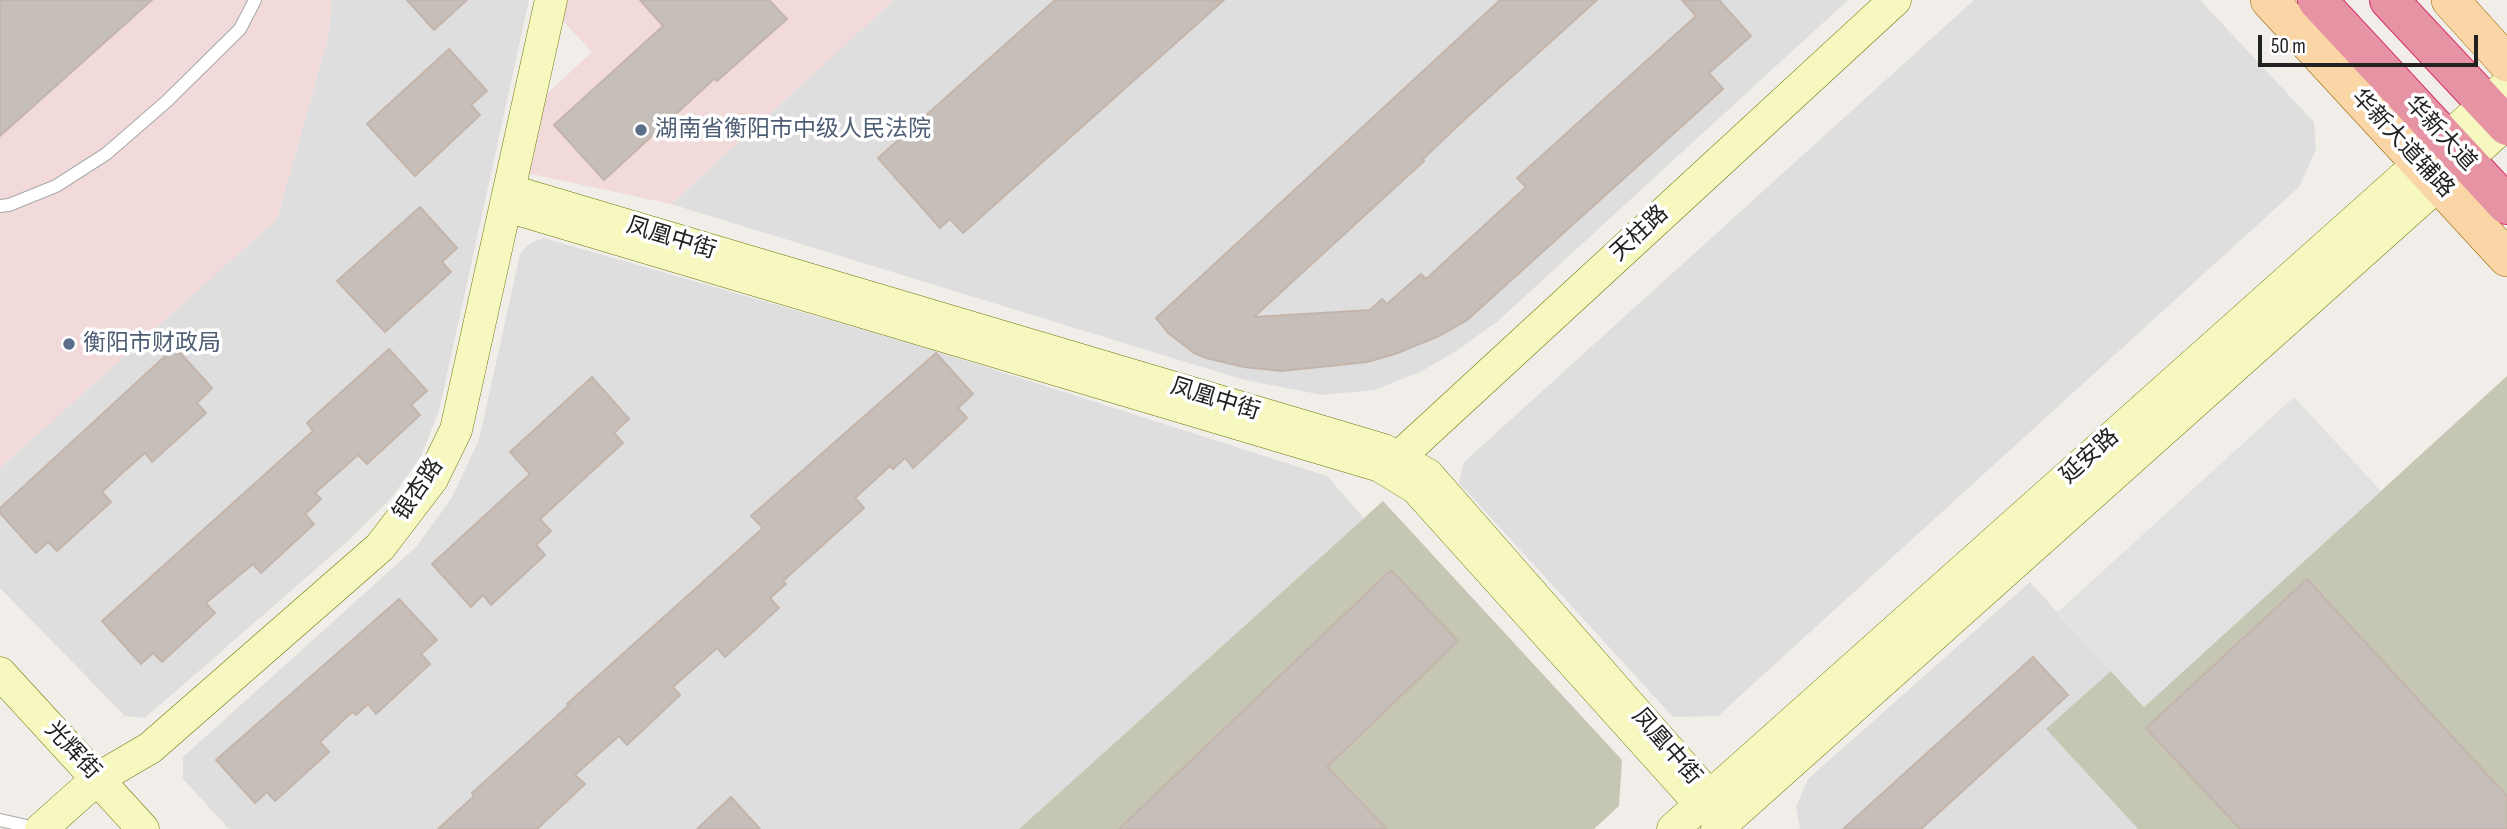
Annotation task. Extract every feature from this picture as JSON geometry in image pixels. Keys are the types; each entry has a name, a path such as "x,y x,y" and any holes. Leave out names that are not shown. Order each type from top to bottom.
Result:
{"highway":[{"name":"华新大道","path":"2317,0 2442,162 2507,205"},
{"path":"2389,0 2502,112"}],"main road":[{"name":"华新大道辅路","path":"2269,0 2442,162 2507,258"},
{"path":"2449,0 2507,62"}],"street":[{"name":"银杏路","path":"40,829 90,785 150,748 380,547 432,479 456,430 551,0"},
{"name":"天柱路","path":"1393,465 1895,0"},
{"name":"延安路","path":"1674,829 1724,822 2442,162 2502,112"},
{"name":"凤凰中街","path":"507,199 520,210 1366,462 1393,465 1694,797 1724,822"},
{"name":"光辉街","path":"0,673 90,785 118,829"},
{"name":"光辉街","path":"0,701 90,785 143,829"}],"lane":[{"path":"0,206 56,186 106,154 167,101 240,29 255,0"},
{"path":"0,820 40,829"}],"shaded area":[{"name":"衡阳市财政局","path":"0,0 331,0 329,34 277,219 0,468"},
{"path":"331,0 529,0 439,411 421,456 392,497 347,542 145,718 125,716 0,588 0,468 277,219 329,34"},
{"name":"湖南省衡阳市中级人民法院","path":"565,0 894,0 671,204 527,173 539,101 592,52 561,19"},
{"path":"894,0 1848,0 1498,321 1458,350 1420,372 1374,390 1322,395 1241,379 671,204"},
{"path":"1974,0 2200,0 2314,122 2316,150 2299,187 1718,716 1673,717 1459,483 1464,462"},
{"path":"544,238 923,347 1327,476 1364,518 1019,829 229,829 183,779 183,757 417,546 451,499 479,440 520,254 530,243"},
{"path":"2507,376 2507,829 2138,829 2046,729 2111,671 2144,707"},
{"path":"2294,397 2381,491 2144,707 2058,612"},
{"path":"1383,501 1622,760 1619,806 1594,829 1019,829"},
{"path":"2030,582 2111,671 2047,730 2138,829 1800,829 1796,807 1808,779"}],"building":[{"path":"0,0 152,0 0,136"},
{"path":"407,0 467,0 434,30"},
{"path":"640,0 769,0 787,19 717,81 714,79 604,180 554,125 663,26"},
{"path":"1055,0 1224,0 963,233 950,219 940,228 878,158"},
{"path":"1500,0 1597,0 1465,119 1422,160 1424,161 1254,317 1370,310 1382,299 1387,304 1421,274 1426,279 1526,187 1517,178 1696,16 1682,0 1719,0 1751,36 1709,73 1723,89 1466,321 1439,336 1367,362 1282,371 1244,367 1206,358 1194,353 1168,333 1156,318"},
{"path":"449,49 487,91 471,105 480,115 415,176 367,124"},
{"path":"420,207 457,248 442,262 451,272 385,332 337,281"},
{"path":"175,347 212,388 197,403 206,413 152,462 145,453 120,475 102,492 111,502 57,551 48,542 36,553 0,513 0,508"},
{"path":"389,349 427,391 411,405 420,415 367,464 358,455 315,493 321,499 305,514 314,524 261,573 253,564 206,603 215,613 162,662 153,653 141,664 102,621 313,431 307,423"},
{"path":"936,353 973,394 958,408 967,418 913,468 905,458 893,469 890,466 855,498 864,508 783,581 786,584 770,598 779,608 725,657 717,648 673,687 680,695 627,745 619,736 575,775 585,784 537,829 438,829 474,796 472,793 569,705 567,704 763,528 751,516"},
{"path":"592,377 629,419 614,433 623,443 540,519 551,531 536,545 545,555 491,605 483,595 471,607 432,564 530,474 510,452"},
{"path":"1391,570 1458,641 1327,767 1387,829 1119,829"},
{"path":"2307,579 2507,796 2507,829 2240,829 2146,728"},
{"path":"399,599 437,640 421,654 430,664 376,714 368,704 356,715 352,712 320,742 329,752 275,801 267,792 255,803 216,760"},
{"path":"2033,657 2068,695 1921,829 1843,829"},
{"path":"731,797 760,829 697,829"}],"place":[{"name":"湖南省衡阳市中级人民法院","path":"641,130"},
{"name":"衡阳市财政局","path":"69,344"}]}
